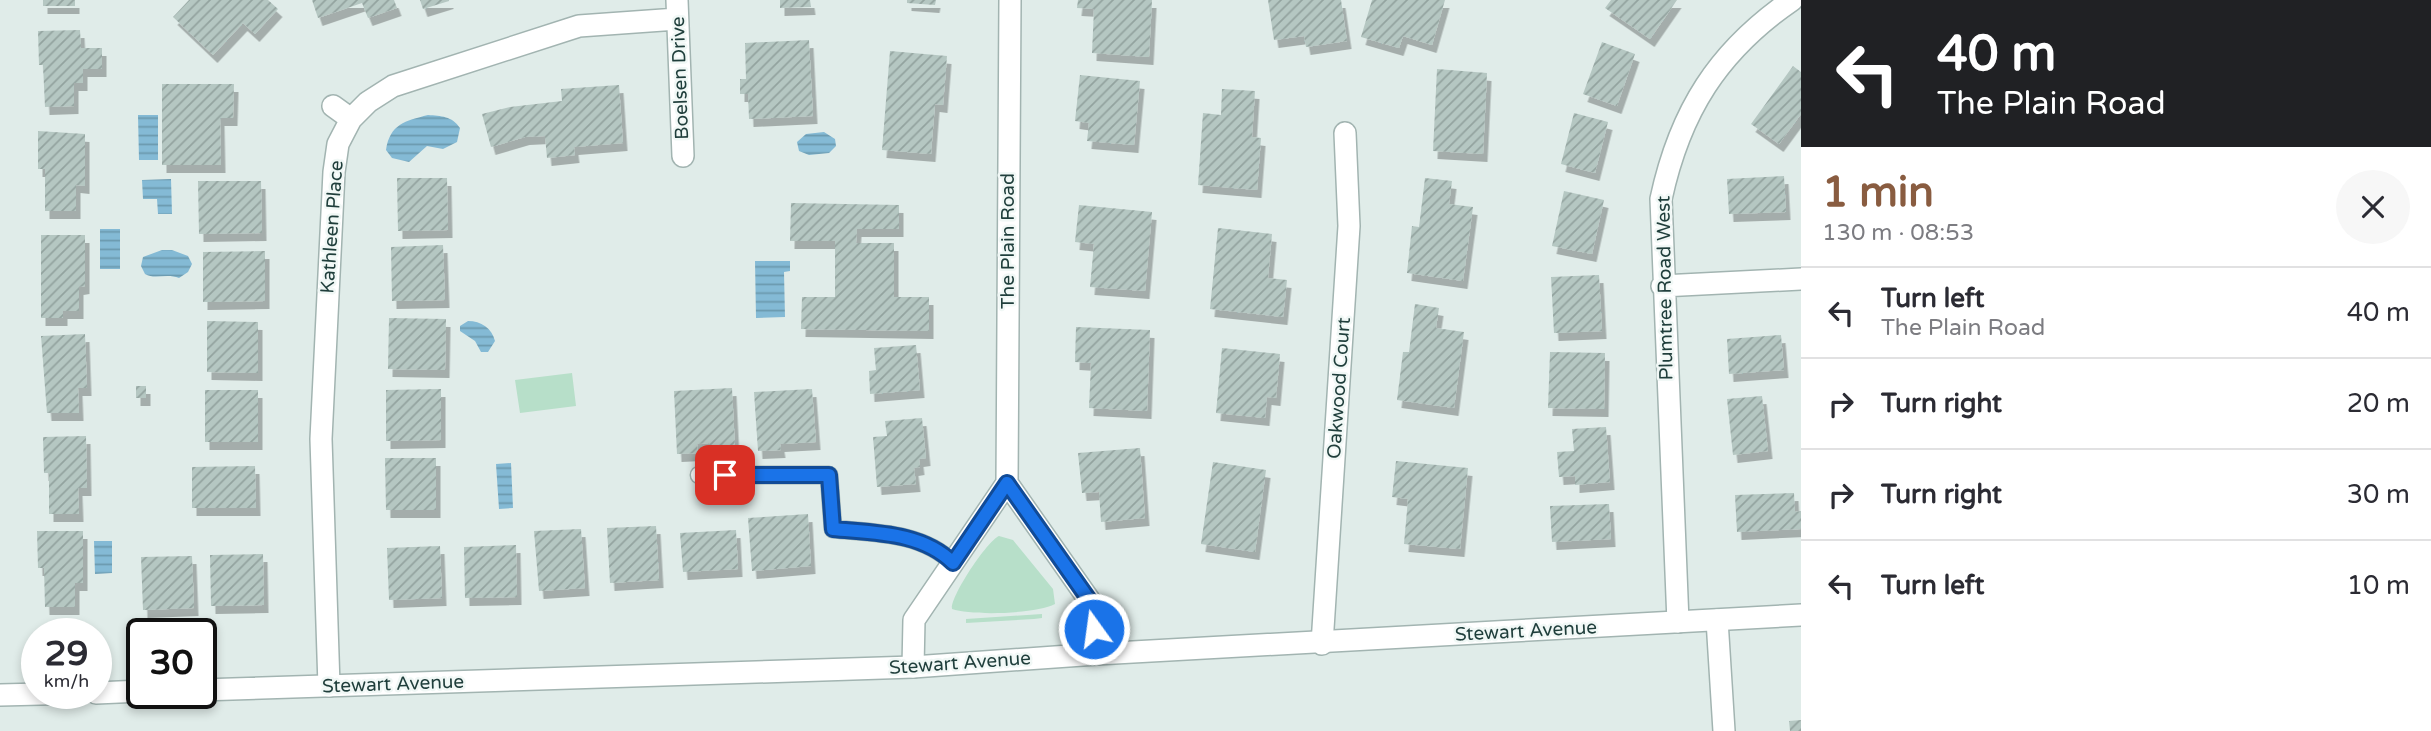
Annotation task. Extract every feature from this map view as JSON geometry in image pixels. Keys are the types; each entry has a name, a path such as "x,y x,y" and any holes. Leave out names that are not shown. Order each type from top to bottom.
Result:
{"street":[{"name":"The Plain Road","path":"1007,483 1010,0"},
{"name":"Plumtree Road West","path":"1678,622 1662,286 1661,199 1669,160 1696,98 1725,57 1763,20 1792,0"},
{"name":"Kathleen Place","path":"329,686 320,470 334,172 338,144 351,119 368,102 393,86 548,35 677,10"},
{"name":"Boelsen Drive","path":"677,10 683,156"},
{"path":"333,106 351,119"},
{"name":"Oakwood Court","path":"1322,643 1349,226 1345,133"},
{"path":"1662,286 1801,279"},
{"path":"913,667 914,620 1007,483 1092,604 1097,653"},
{"name":"Stewart Avenue","path":"217,690 913,667 1097,653 1322,643 1801,615"},
{"path":"1717,620 1724,731"},
{"path":"0,695 21,694"}],"lane":[{"path":"699,475 829,475 833,529 916,540 935,549 953,563"}],"green space":[{"path":"572,373 576,406 520,413 515,380"},
{"path":"999,536 1013,540 1053,589 1055,604 1034,610 1004,613 974,613 952,609 957,593 970,570 986,548"},
{"path":"1042,614 1042,618 1034,619 966,623 966,619"}],"water":[{"path":"138,115 158,115 158,160 139,160"},
{"path":"428,115 446,117 457,124 460,128 457,142 443,149 427,146 409,162 392,158 386,150 395,129 406,122"},
{"path":"824,132 835,139 836,146 829,153 809,155 799,151 797,142 806,134"},
{"path":"171,179 172,214 158,214 157,199 143,199 142,180"},
{"path":"100,229 120,229 120,269 100,269"},
{"path":"162,250 172,250 188,256 192,264 188,272 179,278 145,274 141,266 143,257"},
{"path":"755,261 790,261 790,271 784,272 785,317 756,318"},
{"path":"468,321 477,322 491,332 495,341 488,352 481,352 475,341 460,331 460,326"},
{"path":"511,463 513,508 499,509 496,464"},
{"path":"94,541 112,541 112,573 95,574"}],"building":[{"path":"43,0 75,0 75,6 43,6"},
{"path":"189,0 268,0 278,9 255,34 243,23 213,55 173,17"},
{"path":"312,0 394,0 397,8 368,18 362,3 318,18"},
{"path":"420,0 449,0 449,1 423,9"},
{"path":"780,0 810,0 811,7 780,8"},
{"path":"907,0 936,0 935,5 907,3"},
{"path":"1078,0 1152,0 1149,57 1092,53 1094,9 1077,8"},
{"path":"1268,0 1341,0 1347,41 1306,47 1304,36 1274,40"},
{"path":"1372,0 1445,0 1432,45 1403,36 1399,48 1361,37"},
{"path":"1611,0 1677,0 1650,39 1605,8"},
{"path":"80,30 81,48 102,48 102,69 83,69 83,83 74,83 74,106 45,107 43,65 39,65 38,31"},
{"path":"809,40 813,116 749,119 748,94 740,94 740,79 746,79 745,43"},
{"path":"1602,42 1635,54 1617,106 1583,94"},
{"path":"890,51 947,56 943,105 935,104 931,154 882,150"},
{"path":"1793,66 1801,72 1801,114 1779,144 1751,124"},
{"path":"1437,69 1487,73 1483,154 1433,151"},
{"path":"1080,75 1140,81 1134,145 1087,141 1089,123 1075,121"},
{"path":"162,84 234,84 233,118 220,118 221,165 162,165"},
{"path":"619,85 623,143 574,147 575,155 547,158 545,136 525,137 491,147 482,114 510,107 562,101 561,89"},
{"path":"1222,89 1255,91 1252,137 1261,138 1257,190 1198,185 1203,113 1221,115"},
{"path":"1574,113 1608,122 1595,173 1561,164"},
{"path":"38,131 85,134 85,186 76,185 76,211 45,211 45,169 38,169"},
{"path":"1784,176 1786,212 1729,214 1727,179"},
{"path":"397,178 447,178 448,230 398,231"},
{"path":"1425,178 1452,181 1449,204 1473,207 1463,281 1407,273 1412,226 1419,227"},
{"path":"198,181 261,181 262,233 199,234"},
{"path":"1564,191 1604,200 1592,254 1552,246"},
{"path":"791,203 899,205 899,229 857,229 856,243 894,243 894,297 929,297 929,331 801,329 802,297 835,297 835,241 790,241"},
{"path":"1079,205 1152,212 1145,291 1090,287 1094,244 1075,242"},
{"path":"1218,228 1272,234 1268,278 1287,280 1283,317 1210,309"},
{"path":"41,235 85,235 85,286 79,287 79,311 63,311 63,318 41,318"},
{"path":"443,245 445,300 392,301 391,247"},
{"path":"265,251 265,301 203,302 203,252"},
{"path":"1599,275 1602,331 1554,333 1551,277"},
{"path":"1415,304 1439,308 1436,328 1464,332 1454,408 1397,400 1403,352 1409,352"},
{"path":"389,318 446,319 445,370 388,369"},
{"path":"207,321 258,322 258,373 207,372"},
{"path":"1076,327 1150,330 1147,411 1089,408 1091,363 1075,362"},
{"path":"85,334 87,388 78,388 79,413 47,413 41,336"},
{"path":"1781,335 1784,370 1729,374 1727,339"},
{"path":"916,345 920,390 870,394 869,371 876,370 874,348"},
{"path":"1222,348 1280,354 1276,398 1267,397 1265,418 1216,413"},
{"path":"1550,352 1605,353 1604,409 1548,408"},
{"path":"136,386 146,386 146,398 136,398"},
{"path":"732,388 735,448 709,449 709,443 697,444 698,453 677,454 674,391"},
{"path":"441,389 441,440 386,441 386,390"},
{"path":"812,389 816,442 780,444 781,450 758,451 754,392"},
{"path":"205,390 258,390 258,442 205,442"},
{"path":"1762,396 1768,451 1733,455 1727,399"},
{"path":"922,418 926,458 919,459 920,467 914,468 916,484 877,487 873,437 887,436 885,421"},
{"path":"1606,427 1610,482 1575,485 1575,476 1559,477 1557,452 1574,451 1572,429"},
{"path":"86,436 87,488 78,488 79,514 49,514 49,473 44,473 43,437"},
{"path":"1140,448 1145,518 1101,522 1099,492 1082,493 1078,453"},
{"path":"385,458 436,458 436,510 386,510"},
{"path":"1396,461 1468,468 1460,549 1404,544 1408,499 1392,497"},
{"path":"1213,462 1266,470 1255,552 1201,544"},
{"path":"255,466 256,508 192,508 192,467"},
{"path":"1794,493 1795,512 1801,511 1801,529 1737,532 1735,495"},
{"path":"1609,504 1611,539 1552,542 1550,506"},
{"path":"808,514 811,566 752,571 748,518"},
{"path":"656,526 659,580 610,583 607,528"},
{"path":"581,529 585,588 539,591 534,531"},
{"path":"736,530 738,569 683,572 680,533"},
{"path":"37,531 83,531 83,583 75,583 75,607 45,607 44,568 38,568"},
{"path":"516,545 517,597 465,598 464,547"},
{"path":"440,546 442,598 389,600 387,548"},
{"path":"263,554 264,605 211,606 210,555"},
{"path":"192,556 194,608 143,610 141,557"},
{"path":"1801,720 1801,731 1790,731 1789,721"}],"route":[{"path":"725,475 829,475 833,529 916,540 935,549 953,563 1007,483 1092,604 1094,629"}]}
